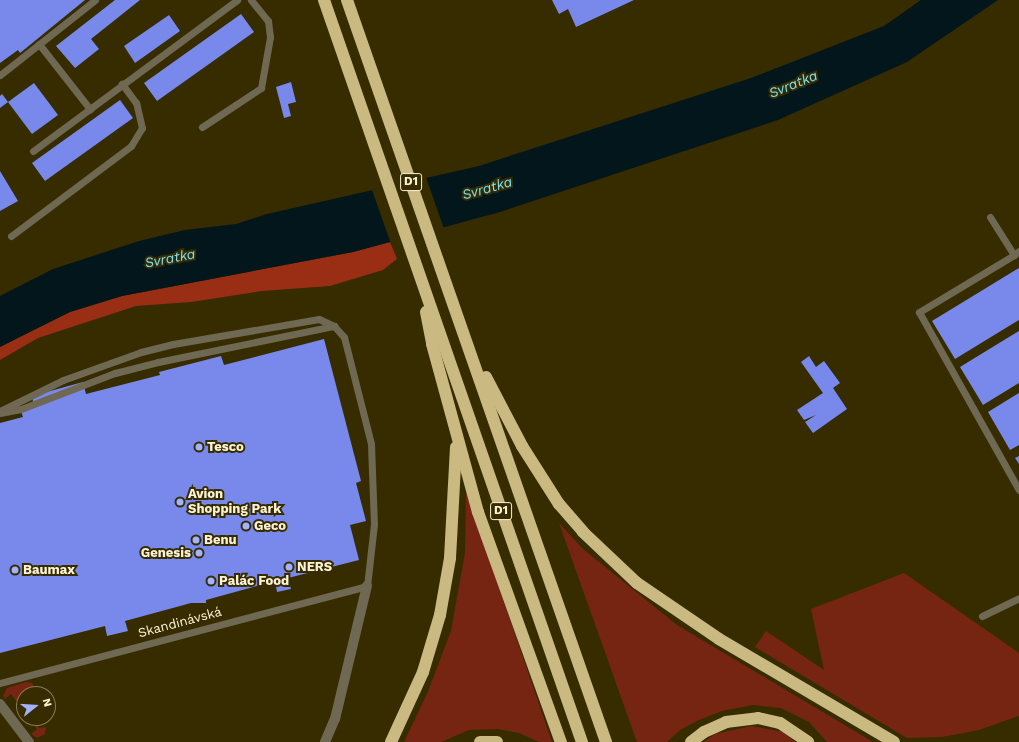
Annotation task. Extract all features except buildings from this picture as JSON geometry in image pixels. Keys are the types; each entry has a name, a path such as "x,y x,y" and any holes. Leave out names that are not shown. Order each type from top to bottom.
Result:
{"highway":[{"name":"D1","path":"324,0 582,742"},
{"name":"D1","path":"348,0 606,742"},
{"path":"421,279 432,344 457,440 478,512 560,742"},
{"path":"467,341 536,470 559,504 610,559 637,583 679,614 894,742"},
{"path":"391,742 423,672 440,615 453,529 457,440"},
{"path":"691,742 715,726 747,718 768,720 780,724 808,742"},
{"path":"480,742 496,742"}],"street":[{"path":"325,742 335,719 367,586"},
{"path":"0,704 29,742"}],"lane":[{"path":"0,75 96,0"},
{"path":"32,151 237,0"},
{"path":"202,127 261,88 270,38 268,21 251,0"},
{"path":"39,44 90,109"},
{"path":"11,236 131,146 142,128 136,103 122,84"},
{"path":"990,217 1016,253 919,312 1019,490"},
{"path":"0,412 63,380 141,352 173,344 319,319 334,326 344,337 371,444 374,524 367,586"},
{"path":"0,412 21,409 115,373 158,362 334,326"},
{"name":"Skandinávská","path":"0,683 367,586"},
{"path":"982,616 1019,598"}],"shaded area":[{"path":"390,242 397,259 383,270 330,286 262,291 191,302 136,306 38,338 0,360 0,347 70,312 122,296 353,252"},
{"path":"466,492 552,742 539,742 519,733 498,729 469,730 441,742 404,742 427,694 451,631 465,553"},
{"path":"559,523 583,549 677,625 873,742 827,742 809,722 781,708 753,705 722,711 699,720 680,730 667,742 637,742"},
{"path":"904,573 1019,653 1019,716 979,730 942,737 907,738 755,647 766,631 824,670 811,609"},
{"path":"26,682 32,683 34,686 16,686 16,701 11,694 5,699 3,696 7,688"},
{"path":"35,726 38,726 39,728 46,727 45,734 37,738 31,734 37,729"},
{"path":"751,726 784,732 795,742 704,742 715,734"}],"water":[{"name":"Svratka","path":"921,0 998,0 907,62 778,120 500,212 353,252 122,296 70,312 0,347 0,296 53,269 139,241 185,230 236,224 267,214 479,166 751,78 884,26"}],"pier":[{"path":"426,177 444,229 391,244 372,190"}],"place":[{"name":"Tesco","path":"199,447"},
{"name":"Avion Shopping Park","path":"180,502"},
{"name":"Geco","path":"246,526"},
{"name":"Benu","path":"196,540"},
{"name":"Genesis","path":"199,553"},
{"name":"NERS","path":"289,567"},
{"name":"Baumax","path":"15,570"},
{"name":"Palác Food","path":"211,581"}]}
